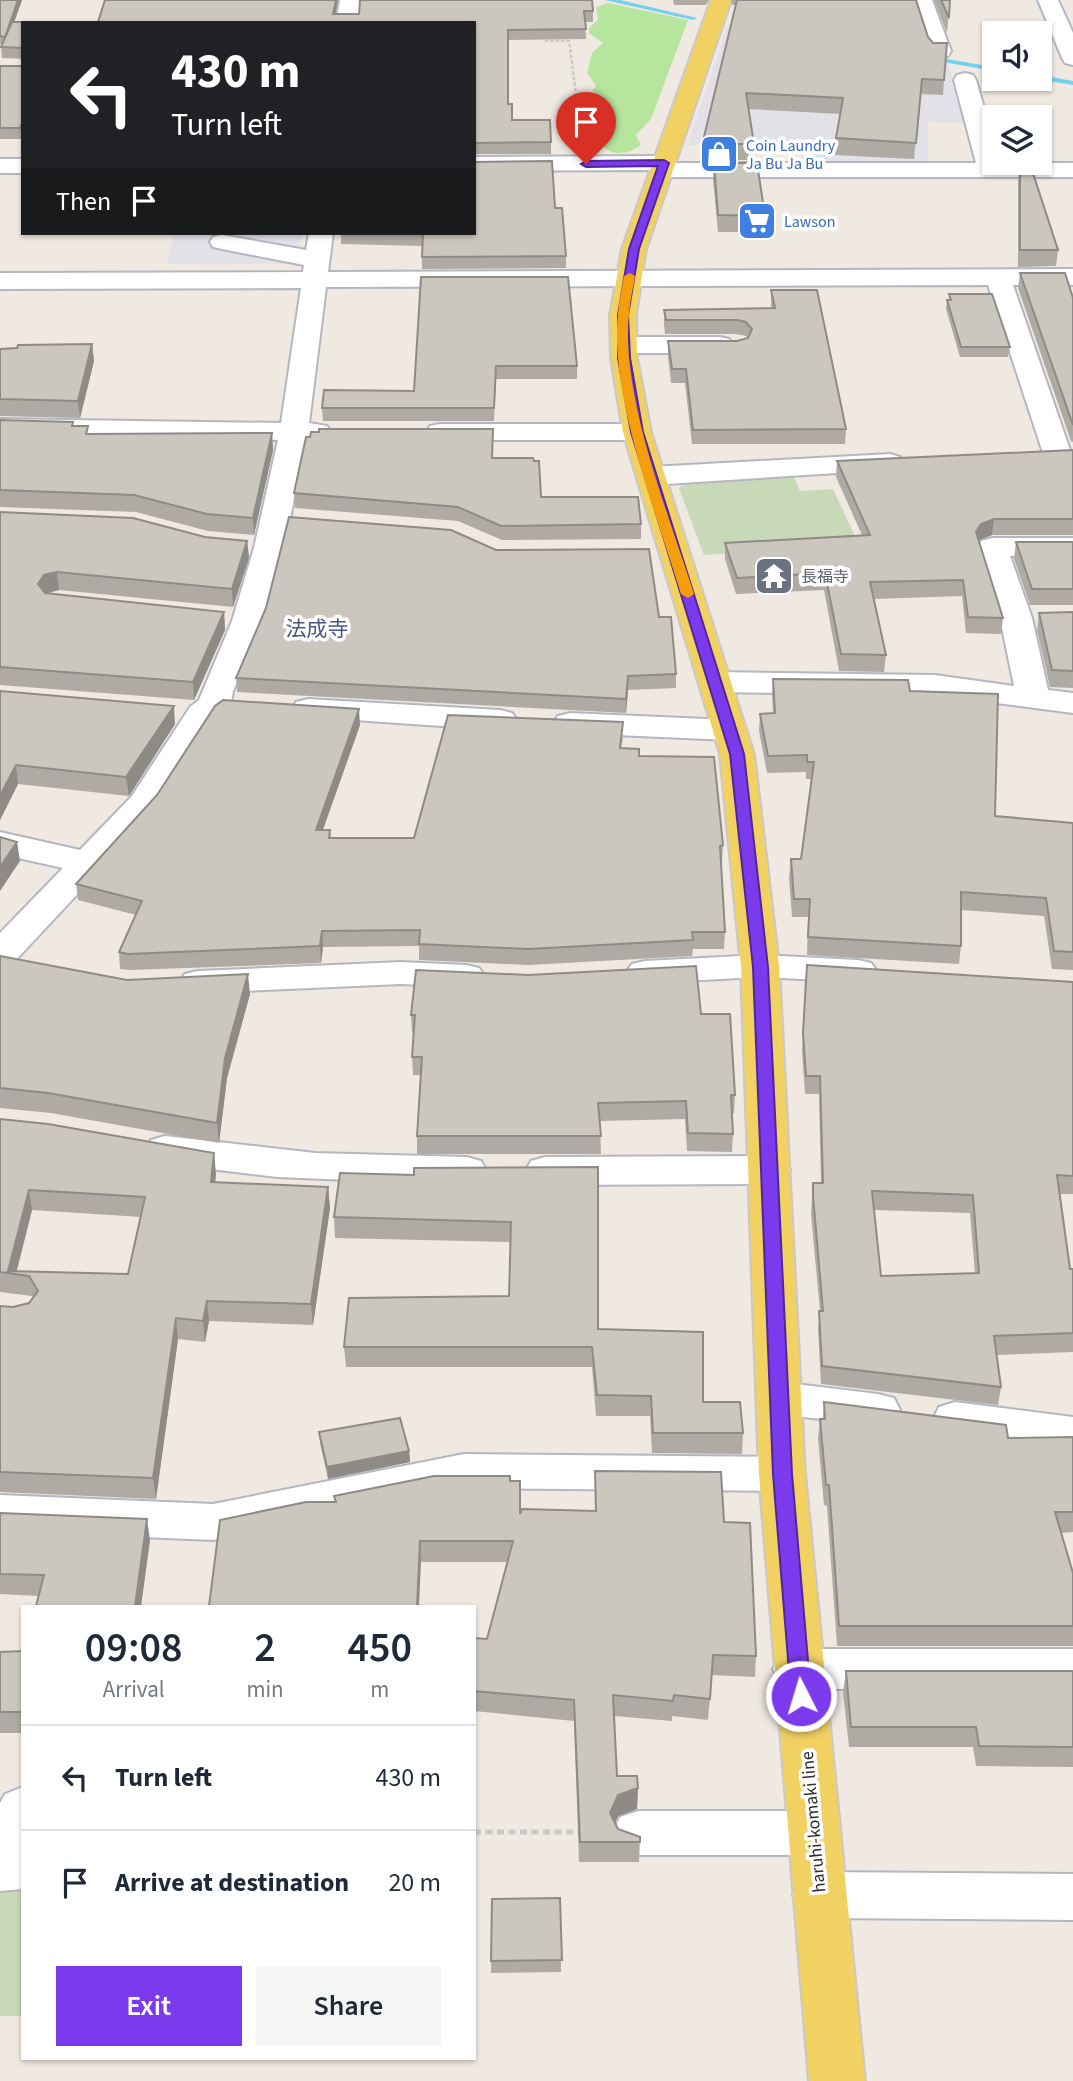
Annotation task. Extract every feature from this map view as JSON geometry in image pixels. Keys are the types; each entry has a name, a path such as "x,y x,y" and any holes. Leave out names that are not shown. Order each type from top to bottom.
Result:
{"main road":[{"name":"haruhi-komaki line","path":"721,0 634,249 623,315 624,345 637,432 651,476 660,550 715,682 737,754 760,967 782,1474 837,2081"}],"street":[{"path":"347,21 350,0"},
{"path":"922,0 940,51"},
{"path":"1048,0 1073,58"},
{"path":"965,80 982,141"},
{"path":"476,164 982,170"},
{"path":"0,166 21,166"},
{"path":"1052,170 1073,170"},
{"path":"0,955 145,802 220,707 217,691 234,620 256,547 289,518 294,432 321,235"},
{"path":"222,242 316,270"},
{"path":"0,281 316,270 629,279 1073,277"},
{"path":"998,278 1059,456"},
{"path":"624,345 736,345"},
{"path":"0,427 349,432"},
{"path":"417,432 637,432"},
{"path":"651,476 922,461"},
{"path":"1033,698 1016,618 992,547 1073,547"},
{"path":"1016,618 1050,617"},
{"path":"715,682 935,685 1073,703"},
{"path":"163,710 220,707"},
{"path":"284,707 729,730"},
{"path":"0,843 86,862"},
{"path":"0,962 39,969"},
{"path":"608,974 760,967 894,974"},
{"path":"170,984 401,973 502,978"},
{"path":"132,1143 227,1160 415,1171 769,1170"},
{"path":"779,1398 1073,1434"},
{"path":"0,1513 213,1522 464,1471 782,1474"},
{"path":"798,1669 1073,1669"},
{"path":"0,1868 16,1869 21,1826"},
{"path":"638,1833 814,1833"},
{"path":"820,1895 1073,1897"}],"path":[{"path":"545,27 546,41 569,41 586,164"},
{"path":"476,1832 579,1832"}],"shaded area":[{"path":"728,25 949,65 965,123 928,122 928,165 798,166 803,148 687,145"},
{"path":"174,235 302,235 297,264 167,264"}],"green space":[{"path":"608,3 688,20 651,119 636,135 641,145 624,153 608,150 600,140 612,129 597,116 606,100 592,91 596,86 587,73 592,53 603,43 589,33 589,28 598,20 596,7"},
{"path":"794,477 800,491 833,489 859,545 704,555 679,488 684,484"},
{"path":"0,1889 21,1889 21,2016 0,2016"}],"building":[{"path":"0,0 18,0 5,37 0,36"},
{"path":"105,0 336,0 333,14 359,14 360,0 592,0 593,11 584,11 586,29 508,30 508,104 512,104 512,120 550,120 551,142 476,143 476,21 98,21"},
{"path":"737,0 916,0 928,37 933,43 947,43 944,80 922,79 916,143 836,138 843,98 746,93 754,144 712,144 712,141 703,141"},
{"path":"941,0 950,0 949,18"},
{"path":"12,22 21,22 21,48 1,47"},
{"path":"0,66 21,66 21,126 20,128 0,128"},
{"path":"552,161 555,208 562,208 566,256 422,257 423,235 476,235 476,162"},
{"path":"714,163 757,163 765,216 718,215"},
{"path":"1020,175 1034,175 1058,250 1020,250"},
{"path":"1020,273 1065,273 1073,298 1073,425"},
{"path":"421,277 568,277 577,366 496,366 494,408 322,408 324,390 414,391"},
{"path":"771,290 817,290 846,429 693,430 686,369 672,369 668,341 737,341 748,338 752,329 746,322 737,320 666,320 664,310 775,308"},
{"path":"949,294 992,294 1010,347 961,347 947,300 951,300"},
{"path":"92,344 78,401 0,399 0,349 17,348 18,345"},
{"path":"0,420 73,422 72,426 88,426 86,434 272,433 253,518 207,514 134,495 0,490"},
{"path":"319,429 493,429 492,458 533,458 534,461 539,461 541,497 638,497 641,524 501,526 458,507 294,493 306,437 310,437 311,432 319,432"},
{"path":"1073,450 1073,519 994,519 981,524 976,532 1003,618 968,617 963,580 870,582 886,655 841,654 825,573 737,578 725,543 870,535 837,461"},
{"path":"0,512 133,518 205,537 247,541 232,589 57,572 44,575 38,584 45,593 224,612 193,682 0,667"},
{"path":"289,517 451,530 496,550 649,549 659,617 671,617 676,674 628,676 626,699 236,678 266,608"},
{"path":"1016,542 1073,542 1073,589 1032,589"},
{"path":"1073,612 1073,671 1052,670 1039,613"},
{"path":"773,679 908,680 910,691 998,694 995,816 1073,823 1073,952 1054,951 1046,898 961,892 961,946 808,937 810,899 794,899 791,859 801,859 814,762 807,762 807,755 768,756 760,714 775,713"},
{"path":"0,691 174,706 126,777 16,765 0,796"},
{"path":"223,700 359,709 316,830 330,830 329,838 414,838 448,715 623,722 620,748 639,749 639,756 714,757 723,845 720,846 725,932 692,932 693,940 528,949 419,944 420,930 322,931 320,946 128,954 119,952 142,901 76,884 157,795 215,706"},
{"path":"0,837 17,842 0,867"},
{"path":"0,956 127,980 248,974 225,1058 217,1123 48,1093 0,1088"},
{"path":"807,965 1073,982 1073,1176 1057,1175 1070,1269 1073,1269 1073,1333 994,1336 1001,1387 822,1366 819,1311 823,1311 813,1196 813,1183 823,1183 820,1076 806,1076 803,1033","holes":["872,1191 973,1195 979,1273 881,1276"]},
{"path":"696,966 701,1014 730,1014 735,1095 731,1095 733,1134 688,1133 686,1101 598,1103 601,1136 417,1136 422,1057 412,1057 415,1015 411,1015 416,970 528,975"},
{"path":"0,1119 48,1124 214,1153 211,1182 328,1187 311,1304 207,1301 203,1321 176,1318 153,1478 0,1472 0,1306 13,1307 29,1303 38,1291 29,1276 0,1272","holes":["29,1190 145,1197 128,1274 8,1271"]},
{"path":"598,1167 598,1329 703,1332 703,1402 740,1402 743,1433 653,1433 651,1396 597,1395 592,1347 344,1347 349,1298 509,1296 511,1222 334,1217 340,1173 414,1175 414,1168"},
{"path":"824,1402 1006,1425 1008,1438 1073,1437 1073,1512 1055,1512 1073,1573 1073,1626 839,1626 829,1485 826,1485 820,1419 825,1419"},
{"path":"400,1418 409,1451 327,1467 319,1432"},
{"path":"595,1471 721,1472 724,1522 750,1523 756,1656 713,1655 710,1699 674,1695 673,1701 613,1695 617,1776 637,1776 638,1788 618,1795 610,1813 618,1829 640,1837 640,1842 580,1842 574,1700 476,1691 476,1638 487,1639 513,1541 420,1541 417,1605 209,1605 220,1520 306,1502 336,1502 334,1496 434,1476 510,1476 510,1481 520,1481 520,1514 522,1509 596,1511"},
{"path":"0,1513 147,1519 135,1605 36,1605 44,1575 0,1574"},
{"path":"21,1651 21,1712 0,1712 0,1652"},
{"path":"846,1671 1073,1671 1073,1747 979,1746 976,1727 851,1727"},
{"path":"560,1898 562,1960 491,1961 492,1899"}],"waterway":[{"path":"609,0 693,18"},
{"path":"926,57 982,67"},
{"path":"1052,79 1073,83"}],"slow traffic":[{"path":"630,276 623,315 624,358 637,432 688,594"}],"place":[{"name":"Coin Laundry Ja Bu Ja Bu","path":"719,154"},
{"name":"Lawson","path":"757,221"},
{"name":"長福寺","path":"774,576"}],"district":[{"name":"法成寺","path":"317,629"}],"route":[{"path":"586,164 664,163 634,249 623,315 624,358 637,432 737,754 760,967 782,1474 801,1696"}]}
